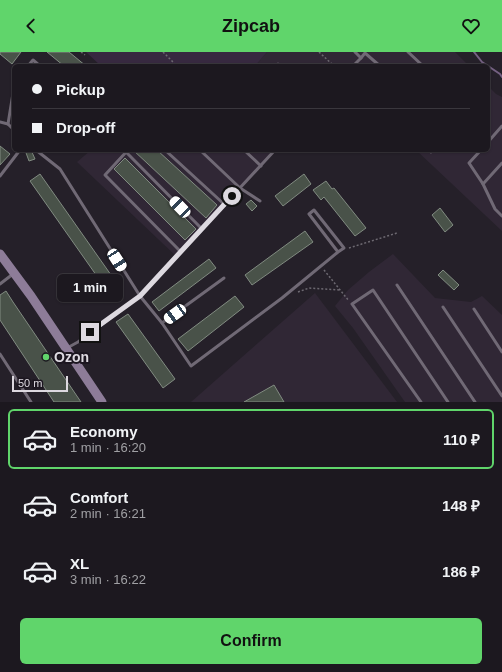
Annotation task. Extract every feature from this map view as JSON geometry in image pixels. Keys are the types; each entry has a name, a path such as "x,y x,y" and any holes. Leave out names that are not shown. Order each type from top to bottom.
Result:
{"main road":[{"path":"0,254 67,348 102,402"}],"lane":[{"path":"355,52 361,58"},
{"path":"408,52 421,64"},
{"path":"355,64 366,53 378,64"},
{"path":"30,64 33,60 38,64"},
{"path":"8,124 12,99"},
{"path":"0,122 8,124 12,128"},
{"path":"490,140 502,126"},
{"path":"0,176 18,152"},
{"path":"39,152 60,169 140,296 162,323 191,366 282,298 344,248 314,210 309,214 338,252"},
{"path":"126,152 105,175 181,252"},
{"path":"128,152 202,229"},
{"path":"167,152 225,205"},
{"path":"202,152 240,188 260,202"},
{"path":"246,152 261,166"},
{"path":"67,348 78,342 140,296 273,152"},
{"path":"479,152 469,163 483,184 495,208 502,216"},
{"path":"483,184 502,163"},
{"path":"0,284 14,273"},
{"path":"162,323 224,278"},
{"path":"397,285 475,402"},
{"path":"420,402 352,304 373,290 448,402"},
{"path":"442,307 502,396"},
{"path":"474,309 502,352"},
{"path":"0,354 31,402"}],"path":[{"path":"81,52 85,55"},
{"path":"163,52 175,64"},
{"path":"319,52 332,64"},
{"path":"344,248 349,248 397,233"},
{"path":"320,266 352,304"},
{"path":"295,293 309,288 341,290"}],"shaded area":[{"path":"86,52 267,52 257,64 99,64"},
{"path":"267,52 455,52 467,64 257,64"},
{"path":"490,88 502,97 502,231 418,152 490,152"},
{"path":"89,152 274,152 178,258 77,162"},
{"path":"393,254 435,298 471,302 482,296 502,315 502,402 405,402 353,328 335,306 348,290"},
{"path":"315,293 397,402 191,402"}],"building":[{"path":"0,52 21,52 12,64 0,54"},
{"path":"47,52 69,52 84,64 62,64"},
{"path":"0,146 10,154 0,165"},
{"path":"26,152 32,152 35,159 29,161"},
{"path":"135,152 159,152 217,205 206,218"},
{"path":"125,158 196,229 185,240 114,169"},
{"path":"40,174 123,292 113,299 30,181"},
{"path":"304,174 311,184 283,206 275,196"},
{"path":"326,181 332,189 334,188 366,228 355,236 324,197 321,200 313,190"},
{"path":"251,200 257,206 252,211 246,204"},
{"path":"440,208 453,225 445,232 432,215"},
{"path":"305,231 313,242 252,285 245,275"},
{"path":"209,259 216,268 159,311 152,302"},
{"path":"443,270 459,285 454,290 438,275"},
{"path":"6,291 81,402 54,402 0,320 0,295"},
{"path":"235,296 244,307 188,351 178,339"},
{"path":"128,314 175,379 163,388 116,322"},
{"path":"274,385 284,402 244,402"}],"waterway":[{"path":"474,52 485,64"},
{"path":"490,67 502,77"}],"place":[{"name":"Ozon","path":"46,357"}],"route":[{"path":"90,332 140,296 232,196"}]}
